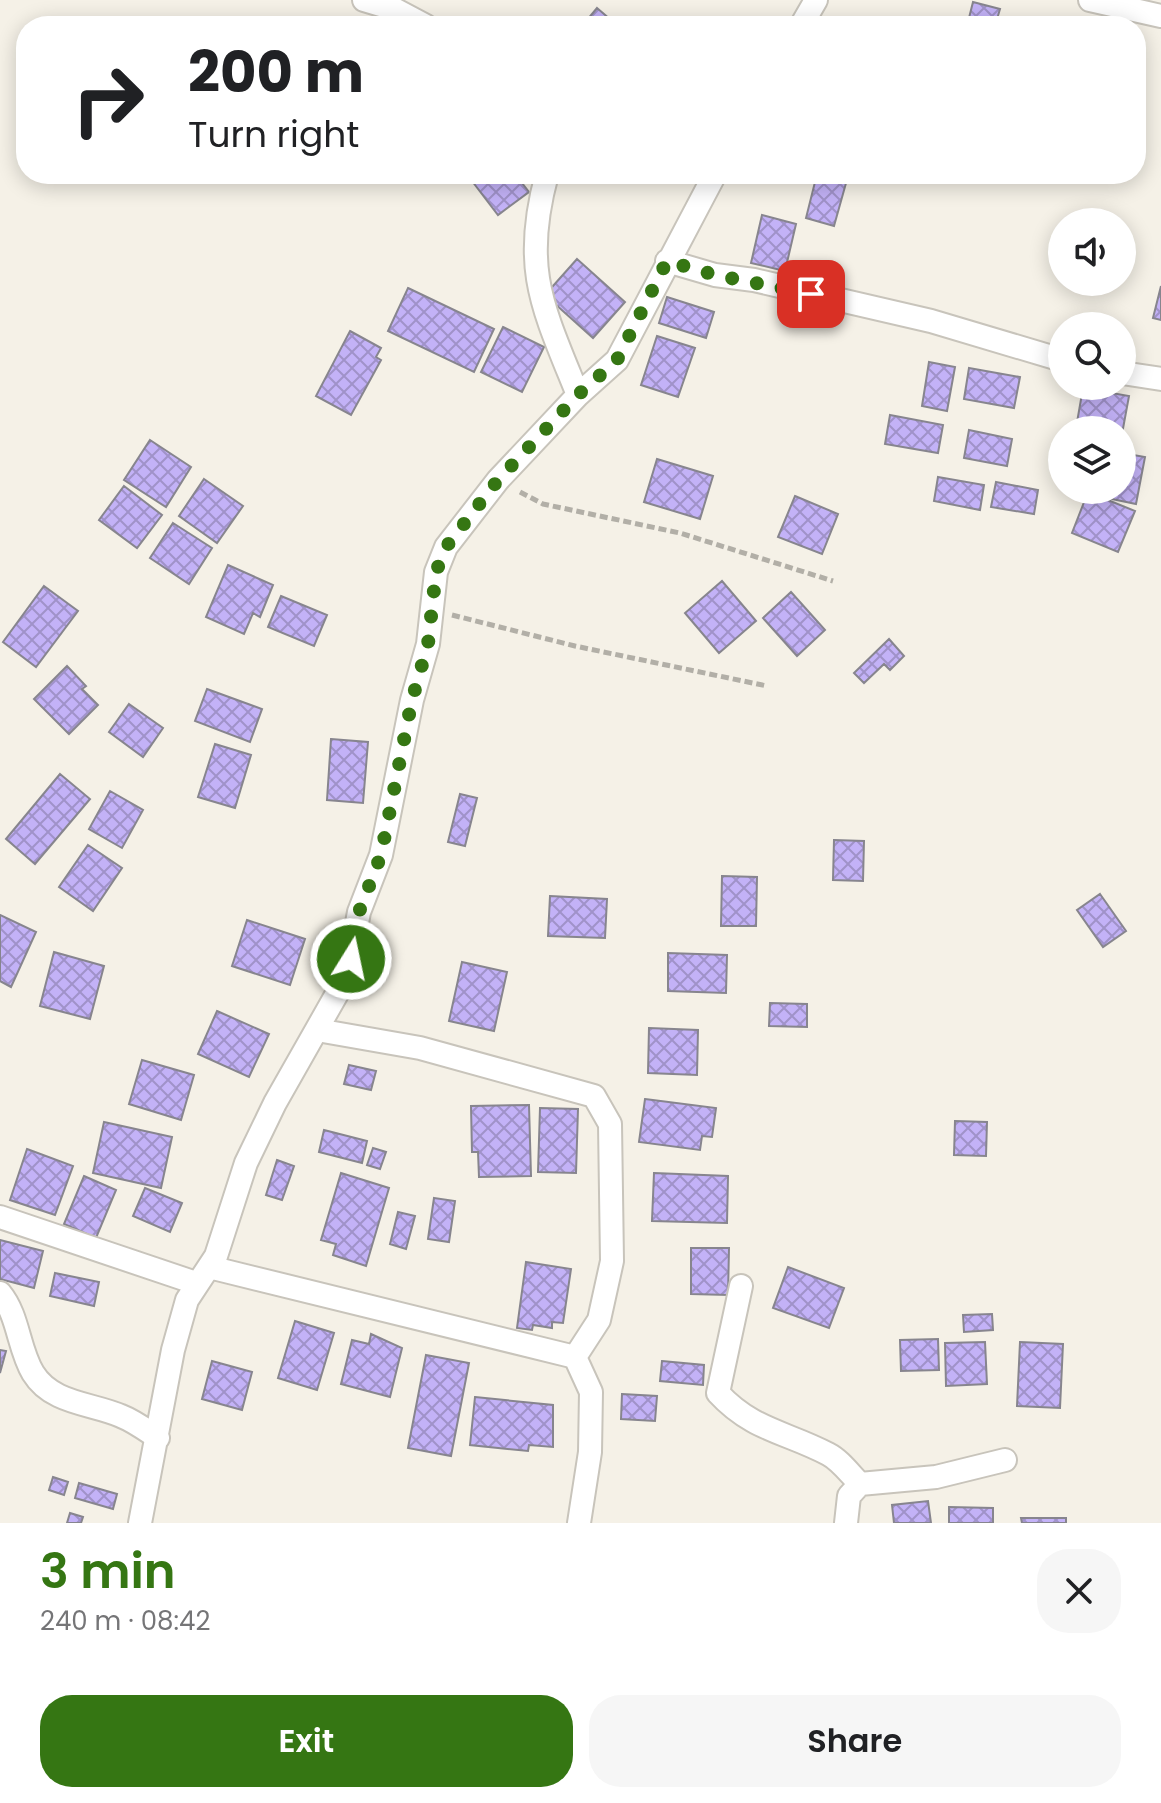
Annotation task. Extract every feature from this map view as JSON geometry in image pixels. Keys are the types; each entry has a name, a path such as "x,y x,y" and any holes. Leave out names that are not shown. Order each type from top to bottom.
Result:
{"street":[{"path":"364,0 407,16"},
{"path":"1090,0 1161,16"},
{"path":"544,184 537,210 535,270 542,307 578,395"},
{"path":"140,1523 173,1350 246,1163 347,976 359,912 381,855 412,700 428,644 436,572 446,547 498,480 578,395 617,360 709,184"},
{"path":"667,261 715,275 754,280 931,321 1048,356"},
{"path":"1136,375 1161,379"},
{"path":"317,1030 420,1048 594,1096 610,1124 612,1261 599,1320 575,1357"},
{"path":"0,1217 202,1275 575,1357"},
{"path":"741,1286 718,1393 735,1411 758,1426 831,1455 860,1484"},
{"path":"0,1293 8,1303 32,1372 44,1386 58,1397 124,1417 158,1438"},
{"path":"575,1357 591,1392 590,1452 579,1523"},
{"path":"846,1523 849,1496 860,1484 936,1477 1005,1460"}],"path":[{"path":"498,480 543,504 680,533 833,581"},
{"path":"431,615 458,616 575,646 767,686"}],"building":[{"path":"973,2 1000,9 998,16 970,16"},
{"path":"597,8 606,16 590,16"},
{"path":"474,184 523,184 529,192 498,215"},
{"path":"814,184 846,184 834,226 806,218"},
{"path":"762,215 796,224 785,271 751,263"},
{"path":"577,259 625,302 593,338 545,295"},
{"path":"1161,286 1161,320 1153,318"},
{"path":"408,288 494,329 474,372 388,331"},
{"path":"667,297 714,312 706,338 659,323"},
{"path":"503,327 544,347 522,392 481,372"},
{"path":"350,331 381,348 376,357 381,360 351,415 316,396"},
{"path":"657,336 695,348 678,397 641,385"},
{"path":"929,362 955,367 947,411 922,406"},
{"path":"969,368 1020,377 1014,408 964,399"},
{"path":"1081,400 1128,400 1125,416 1078,416"},
{"path":"890,415 943,425 938,453 885,444"},
{"path":"969,430 1012,439 1007,466 964,458"},
{"path":"150,440 191,467 166,507 124,480"},
{"path":"1136,455 1145,457 1136,504"},
{"path":"657,459 713,476 700,519 644,502"},
{"path":"938,477 984,485 980,510 934,501"},
{"path":"204,479 243,506 217,543 179,516"},
{"path":"996,482 1038,490 1034,514 991,507"},
{"path":"124,486 162,515 137,548 99,520"},
{"path":"795,496 838,514 822,554 778,537"},
{"path":"1083,504 1118,504 1135,511 1118,552 1072,533"},
{"path":"173,523 212,548 189,584 150,558"},
{"path":"228,565 273,585 260,617 253,613 244,634 206,617"},
{"path":"722,581 756,621 719,653 685,613"},
{"path":"44,586 78,611 36,667 3,642"},
{"path":"791,592 825,630 797,656 763,618"},
{"path":"281,596 327,615 314,646 268,627"},
{"path":"889,639 904,656 890,670 884,664 864,683 854,673"},
{"path":"67,666 86,686 82,689 98,705 69,734 34,699"},
{"path":"207,689 262,709 250,742 195,721"},
{"path":"129,704 163,728 143,757 109,732"},
{"path":"331,739 368,742 363,803 327,800"},
{"path":"215,744 251,755 235,808 198,797"},
{"path":"60,774 90,799 35,864 6,839"},
{"path":"110,791 143,810 122,848 89,829"},
{"path":"460,794 477,798 465,846 448,842"},
{"path":"834,840 864,841 863,881 833,880"},
{"path":"88,845 122,868 93,911 59,887"},
{"path":"722,876 757,877 756,926 721,926"},
{"path":"1100,894 1126,931 1103,947 1077,910"},
{"path":"550,896 607,899 605,938 548,936"},
{"path":"0,915 36,932 11,987 0,981"},
{"path":"247,920 305,939 290,985 232,966"},
{"path":"54,952 104,966 90,1019 40,1006"},
{"path":"668,953 727,955 726,993 668,991"},
{"path":"462,962 507,972 494,1031 449,1021"},
{"path":"770,1003 807,1004 807,1027 769,1026"},
{"path":"217,1011 269,1034 249,1077 198,1054"},
{"path":"649,1028 698,1030 697,1075 648,1073"},
{"path":"142,1060 194,1075 181,1120 129,1104"},
{"path":"349,1065 376,1071 371,1090 344,1084"},
{"path":"645,1099 716,1108 712,1137 702,1136 700,1150 639,1142"},
{"path":"529,1105 531,1176 479,1177 478,1152 472,1152 471,1106"},
{"path":"540,1108 578,1109 576,1173 538,1172"},
{"path":"955,1121 987,1122 986,1156 954,1155"},
{"path":"104,1122 172,1137 161,1188 93,1173"},
{"path":"324,1130 367,1141 362,1163 319,1152"},
{"path":"373,1148 386,1152 380,1169 367,1165"},
{"path":"27,1149 73,1166 55,1215 10,1200"},
{"path":"277,1160 294,1166 282,1200 266,1195"},
{"path":"341,1173 389,1188 366,1266 333,1255 336,1244 321,1240"},
{"path":"654,1173 728,1176 727,1223 652,1221"},
{"path":"84,1176 116,1190 96,1238 64,1224"},
{"path":"145,1188 182,1203 170,1232 133,1216"},
{"path":"434,1198 455,1201 449,1242 428,1239"},
{"path":"398,1212 415,1216 406,1249 390,1244"},
{"path":"0,1240 43,1251 34,1288 0,1279"},
{"path":"691,1248 729,1248 728,1295 691,1294"},
{"path":"526,1262 571,1269 563,1323 552,1322 552,1328 533,1325 532,1330 517,1328"},
{"path":"788,1267 844,1288 829,1328 773,1308"},
{"path":"55,1273 99,1282 94,1306 50,1296"},
{"path":"992,1314 993,1330 964,1332 963,1315"},
{"path":"295,1321 334,1333 317,1390 278,1378"},
{"path":"371,1334 402,1348 390,1397 341,1384 352,1340 369,1344"},
{"path":"938,1339 939,1370 901,1371 900,1340"},
{"path":"985,1342 987,1384 946,1386 945,1343"},
{"path":"1020,1342 1063,1344 1060,1408 1017,1406"},
{"path":"0,1350 6,1351 0,1373"},
{"path":"426,1355 469,1363 451,1456 408,1448"},
{"path":"212,1361 252,1372 242,1410 202,1399"},
{"path":"662,1361 704,1365 703,1385 660,1381"},
{"path":"622,1394 657,1396 655,1421 621,1419"},
{"path":"475,1397 553,1405 553,1447 529,1445 528,1451 470,1445"},
{"path":"53,1477 68,1482 64,1495 49,1490"},
{"path":"79,1483 117,1494 113,1509 75,1498"},
{"path":"928,1501 931,1523 894,1523 892,1505"},
{"path":"949,1507 993,1508 993,1523 949,1523"},
{"path":"70,1513 83,1517 81,1523 67,1523"},
{"path":"1021,1518 1066,1518 1066,1523 1022,1523"}],"route":[{"path":"351,959 359,912 381,855 412,700 428,644 436,572 446,547 498,480 578,395 617,360 667,261 715,275 754,280 811,294"}]}
